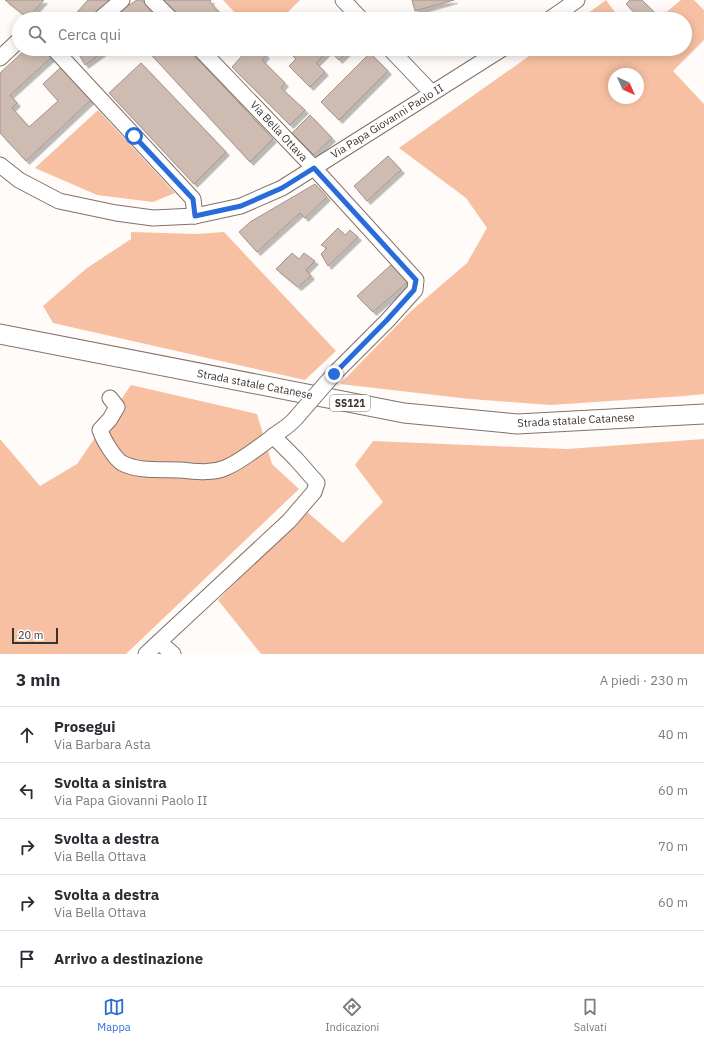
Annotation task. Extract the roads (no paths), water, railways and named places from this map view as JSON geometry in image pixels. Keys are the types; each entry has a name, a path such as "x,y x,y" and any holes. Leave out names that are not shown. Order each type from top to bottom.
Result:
{"main road":[{"name":"Strada statale Catanese","path":"0,334 404,413 517,424 704,414"}],"street":[{"path":"108,12 122,0"},
{"path":"152,0 164,12"},
{"path":"343,0 354,12"},
{"path":"560,12 577,0"},
{"path":"0,58 12,47"},
{"path":"64,56 193,199 195,216"},
{"name":"Via Bella Ottava","path":"207,56 314,168 416,280 414,290 381,326 334,374 295,419 287,427 272,436"},
{"path":"397,56 432,93"},
{"name":"Via Papa Giovanni Paolo II","path":"0,165 19,180 59,201 116,213 153,218 195,216 241,206 282,188 491,56"},
{"path":"110,398 117,407 110,419 100,430 111,450 122,462 139,468 200,472 223,469 240,460 272,436 296,459 317,483 314,492 289,521 146,654"},
{"path":"159,642 173,654"}]}
